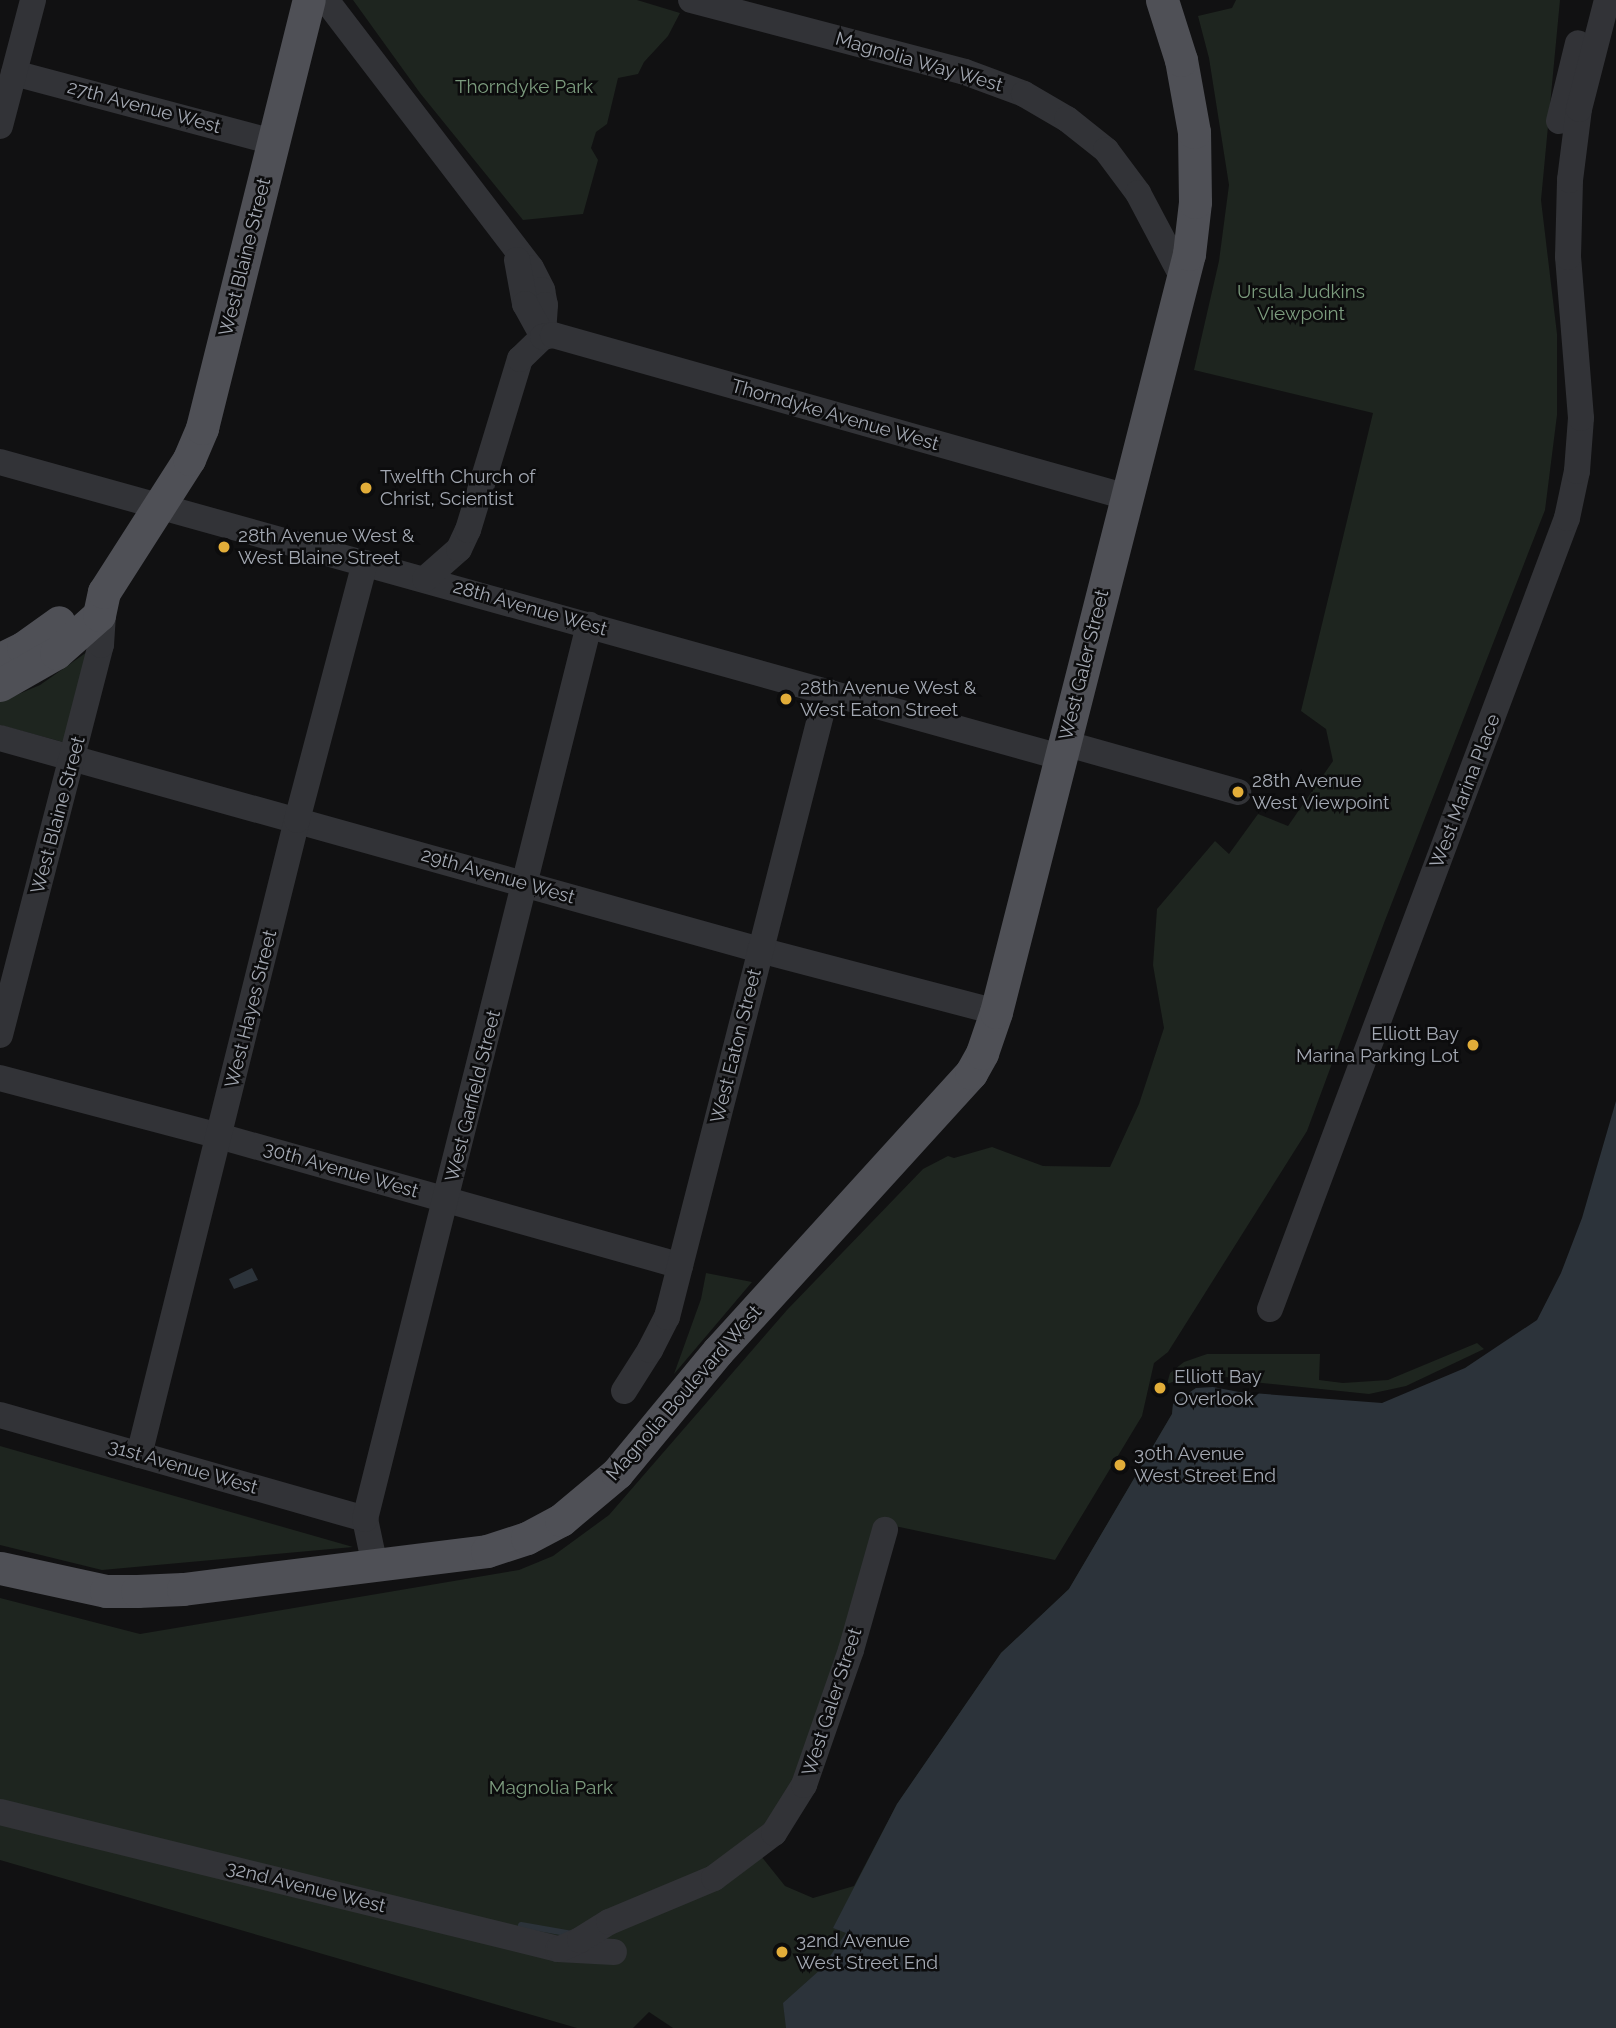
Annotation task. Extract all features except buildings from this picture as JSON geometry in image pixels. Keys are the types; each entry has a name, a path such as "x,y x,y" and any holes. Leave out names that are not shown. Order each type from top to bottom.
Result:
{"main road":[{"name":"West Blaine Street","path":"0,685 33,669 78,635 99,615 104,592 189,458 202,428 309,0"},
{"path":"1162,0 1181,60 1194,132 1195,202 1184,280"},
{"name":"West Galer Street","path":"984,1050 1184,280"},
{"path":"0,659 54,627 82,603 104,592"},
{"name":"Magnolia Boulevard West","path":"0,1568 106,1591 137,1591 375,1566 487,1551 530,1536 561,1520 617,1472 718,1351 934,1118 971,1073 984,1050"}],"street":[{"path":"0,126 33,0"},
{"path":"326,0 514,244 525,304 543,337 520,359 513,376 468,530 459,549 425,579"},
{"name":"Magnolia Way West","path":"691,0 965,72 1024,94 1067,119 1106,150 1138,193 1184,280"},
{"name":"West Marina Place","path":"1568,257 1559,225 1555,150 1567,83 1589,0"},
{"name":"West Marina Place","path":"1270,1309 1567,518 1577,471 1581,418 1568,257 1570,180 1576,128 1607,0"},
{"name":"27th Avenue West","path":"14,73 274,142"},
{"name":"Thorndyke Avenue West","path":"543,337 562,336 1127,497"},
{"name":"28th Avenue West","path":"0,462 827,691 1238,792"},
{"name":"West Hayes Street","path":"139,1455 297,820 365,563"},
{"name":"West Blaine Street","path":"0,1035 101,645 104,592"},
{"name":"West Garfield Street","path":"375,1566 365,1519 589,625"},
{"name":"West Eaton Street","path":"624,1391 667,1317 827,691"},
{"name":"29th Avenue West","path":"0,738 760,950 996,1012"},
{"name":"30th Avenue West","path":"0,1078 219,1136 680,1266"},
{"name":"31st Avenue West","path":"0,1415 365,1519"},
{"name":"West Galer Street","path":"558,1949 621,1916 714,1878 774,1833 804,1785 851,1650 885,1530"},
{"name":"32nd Avenue West","path":"0,1812 558,1949 614,1952"}],"green space":[{"name":"Thorndyke Park","path":"353,0 637,0 680,13 668,36 644,62 638,74 618,78 607,124 596,132 591,148 598,160 583,214 523,220 420,93"},
{"path":"1236,0 1560,0 1541,200 1557,334 1557,415 1545,510 1384,923 1307,1131 1168,1352 1154,1363 1142,1416 1055,1560 876,1522 826,1699 761,1856 785,1886 813,1898 854,1886 897,1804 1001,1653 1069,1589 1172,1414 1173,1404 1196,1388 937,2028 673,2028 649,2012 633,2028 577,2028 0,1860 0,1598 140,1634 519,1570 553,1556 609,1515 787,1310 923,1169 948,1156 954,1158 992,1147 1043,1166 1110,1167 1139,1104 1164,1028 1153,965 1157,909 1215,841 1229,854 1258,814 1288,826 1333,761 1326,729 1301,711 1373,413 1194,370 1219,261 1229,185 1209,58 1198,16 1232,8"},
{"path":"87,652 63,742 0,725 0,702 40,685"},
{"path":"706,1273 752,1282 674,1374 701,1299"},
{"path":"1477,1343 1484,1349 1406,1386 1369,1394 1243,1381 1202,1371 1167,1384 1170,1373 1184,1362 1207,1354 1320,1354 1319,1380 1343,1383 1388,1380"},
{"path":"0,1446 353,1547 102,1570 0,1545"}],"shaded area":[{"path":"1616,1101 1616,2028 786,2028 783,2003 821,1969 846,1933 833,1928 897,1804 1001,1653 1069,1589 1172,1414 1173,1404 1196,1388 1213,1387 1239,1392 1382,1403 1465,1368 1537,1320 1561,1273 1582,1218"},
{"path":"252,1268 258,1280 234,1289 229,1279"}],"waterway":[{"path":"521,1925 572,1934"}],"place":[{"name":"Twelfth Church of Christ, Scientist","path":"366,488"},
{"name":"28th Avenue West & West Blaine Street","path":"224,547"},
{"name":"28th Avenue West & West Eaton Street","path":"786,699"},
{"name":"28th Avenue West Viewpoint","path":"1238,792"},
{"name":"Elliott Bay Marina Parking Lot","path":"1473,1045"},
{"name":"Elliott Bay Overlook","path":"1160,1388"},
{"name":"30th Avenue West Street End","path":"1120,1465"},
{"name":"32nd Avenue West Street End","path":"782,1952"}],"park label":[{"name":"Ursula Judkins Viewpoint","path":"1301,303"},
{"name":"Magnolia Park","path":"551,1788"}]}
